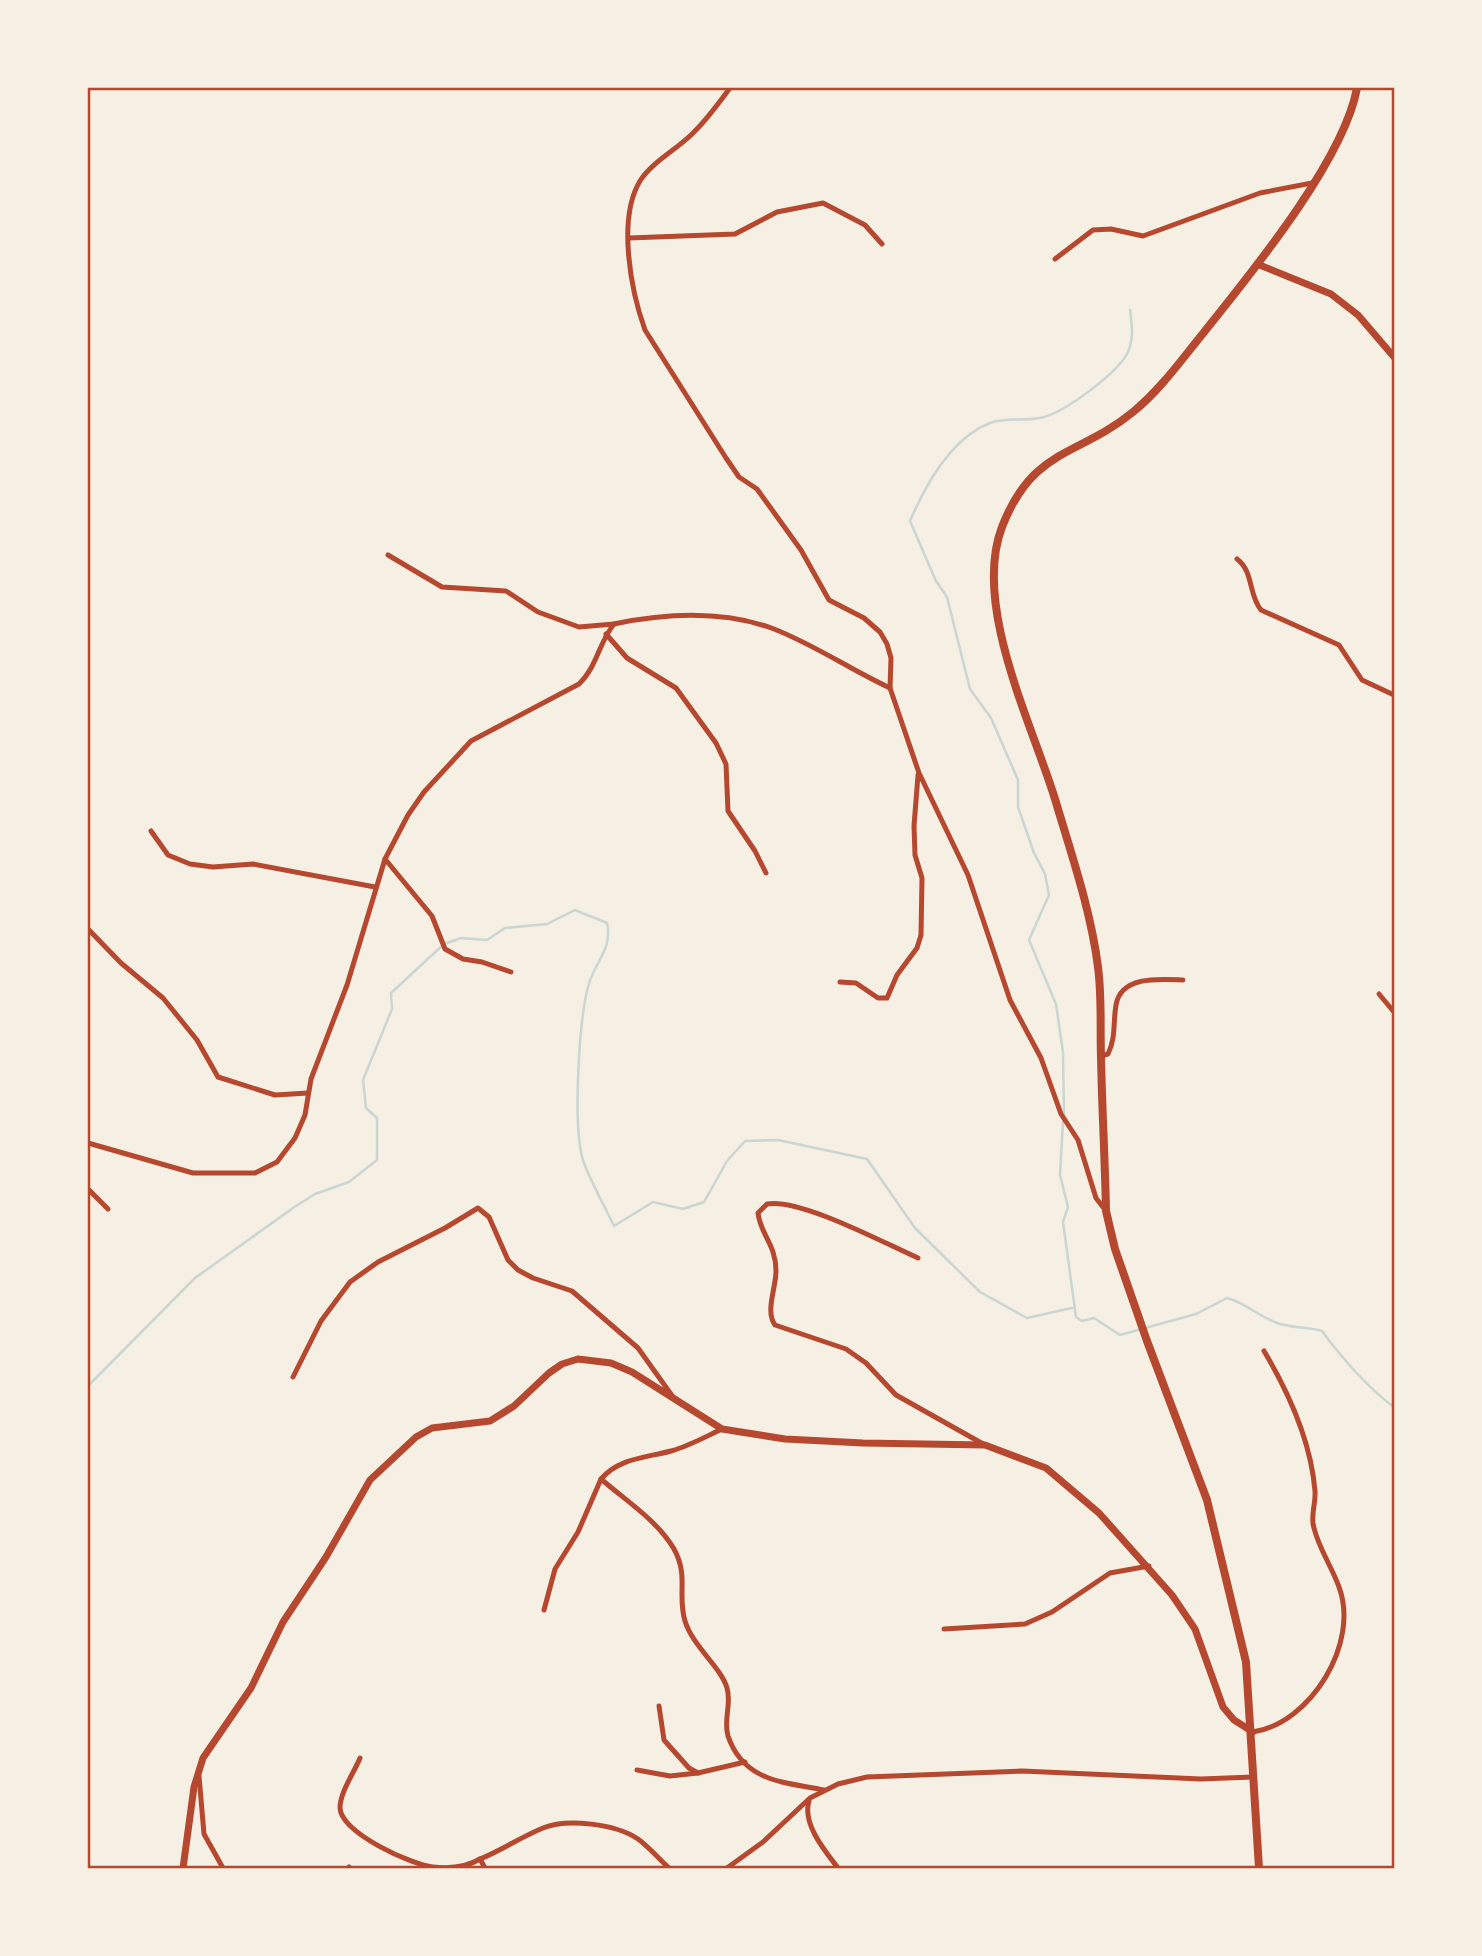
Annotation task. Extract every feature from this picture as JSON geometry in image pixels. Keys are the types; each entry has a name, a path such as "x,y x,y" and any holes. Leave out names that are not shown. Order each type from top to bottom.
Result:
{"main road":[{"path":"1259,1868 1253,1732 1246,1662 1208,1500 1147,1341 1115,1249 1106,1211 1098,966 1055,799 1012,675 998,618 993,566 1000,530 1016,495 1029,480 1049,461 1114,425 1140,405 1164,382 1257,264 1341,135 1357,88"}],"street":[{"path":"730,88 695,132 639,183 631,209 629,238 633,282 645,330 739,477 757,489 801,550 829,600 864,618 880,632 891,658 890,688 919,773 968,875 1010,1000 1041,1058 1061,1114 1078,1140 1096,1198 1106,1211"},
{"path":"1055,260 1093,230 1111,229 1143,236 1260,194 1312,183"},
{"path":"629,238 735,234 777,212 823,203 865,225 882,244"},
{"path":"1257,264 1331,294 1358,315 1395,357"},
{"path":"388,555 442,587 512,593 538,612 579,627 614,624 657,615 689,614 746,621 774,629 890,688"},
{"path":"1237,559 1249,573 1253,598 1261,610 1339,645 1362,680 1395,695"},
{"path":"88,1143 193,1173 262,1171 277,1162 295,1138 304,1115 308,1093 351,975 375,887 385,859 408,815 460,752 485,733 579,684 597,658 606,634 614,624"},
{"path":"606,634 627,658 676,688 716,743 726,764 728,811 755,851 766,873"},
{"path":"839,982 856,983 878,998 887,998 897,975 917,948 923,910 922,878 915,855 914,826 919,773"},
{"path":"151,831 167,855 190,864 213,867 253,864 375,887"},
{"path":"385,859 432,916 445,949 463,959 511,972"},
{"path":"88,929 121,963 163,998 197,1040 218,1077 275,1095 308,1093"},
{"path":"1101,1056 1108,1054 1114,1043 1116,1005 1122,993 1144,980 1183,980"},
{"path":"1379,994 1395,1012"},
{"path":"88,1189 108,1209"},
{"path":"918,1258 834,1220 793,1206 767,1204 758,1213 774,1253 775,1290 770,1315 775,1325 846,1349 866,1363 896,1395 985,1445 1030,1461 1060,1478 1099,1513 1149,1566 1195,1629 1223,1707 1234,1720 1253,1732 1266,1730 1296,1713 1311,1698 1336,1654 1342,1629 1339,1587 1313,1527 1315,1492 1301,1430 1287,1393 1264,1351"},
{"path":"293,1377 321,1321 355,1277 377,1262 478,1208 484,1210 495,1228 508,1260 533,1278 572,1291 622,1333 649,1361 673,1396"},
{"path":"183,1868 198,1770 251,1688 283,1622 326,1557 364,1489 384,1465 416,1437 432,1428 490,1421 514,1406 549,1373 578,1359 611,1363 673,1396 722,1429 785,1439 985,1445"},
{"path":"544,1610 555,1569 578,1532 601,1479 608,1471 628,1460 689,1445 722,1429"},
{"path":"601,1479 649,1520 676,1553 684,1576 681,1603 684,1620 691,1637 727,1689 729,1737 745,1762 753,1770 787,1785 824,1790"},
{"path":"944,1629 1025,1624 1052,1612 1110,1573 1149,1566"},
{"path":"659,1706 660,1731 667,1747 698,1773"},
{"path":"360,1758 340,1808 343,1819 372,1842 425,1866 458,1868 508,1848 546,1827 584,1825 615,1830 637,1839 669,1868"},
{"path":"637,1770 670,1776 698,1773 745,1762"},
{"path":"198,1770 202,1827 223,1868"},
{"path":"727,1868 763,1842 810,1798 824,1790 867,1777 1021,1771 1202,1779 1253,1777"},
{"path":"810,1798 807,1816 811,1827 838,1868"},
{"path":"480,1859 485,1868"}],"waterway":[{"path":"1064,1115 1063,1052 1056,1004 1029,940 1049,895 1045,874 1034,853 1018,807 1018,780 991,718 970,689 947,597 936,581 910,521 941,464 976,430 996,421 1037,418 1054,413 1090,390 1114,370 1130,347 1130,310"},
{"path":"88,1386 195,1278 293,1208 315,1194 349,1182 377,1160 377,1118 366,1108 363,1080 392,1009 391,993 444,944 461,938 487,940 505,928 547,924 575,910 607,923 605,949 591,978 585,1003 580,1050 578,1127 584,1163 614,1226 653,1202 683,1209 704,1202 727,1161 745,1141 778,1140 867,1159 915,1228 980,1292 1027,1318 1072,1308"},
{"path":"1063,1121 1060,1175 1068,1207 1063,1222 1076,1317 1082,1321 1094,1318 1120,1335 1196,1314 1227,1298 1277,1323 1322,1331 1356,1372 1394,1407"}]}
